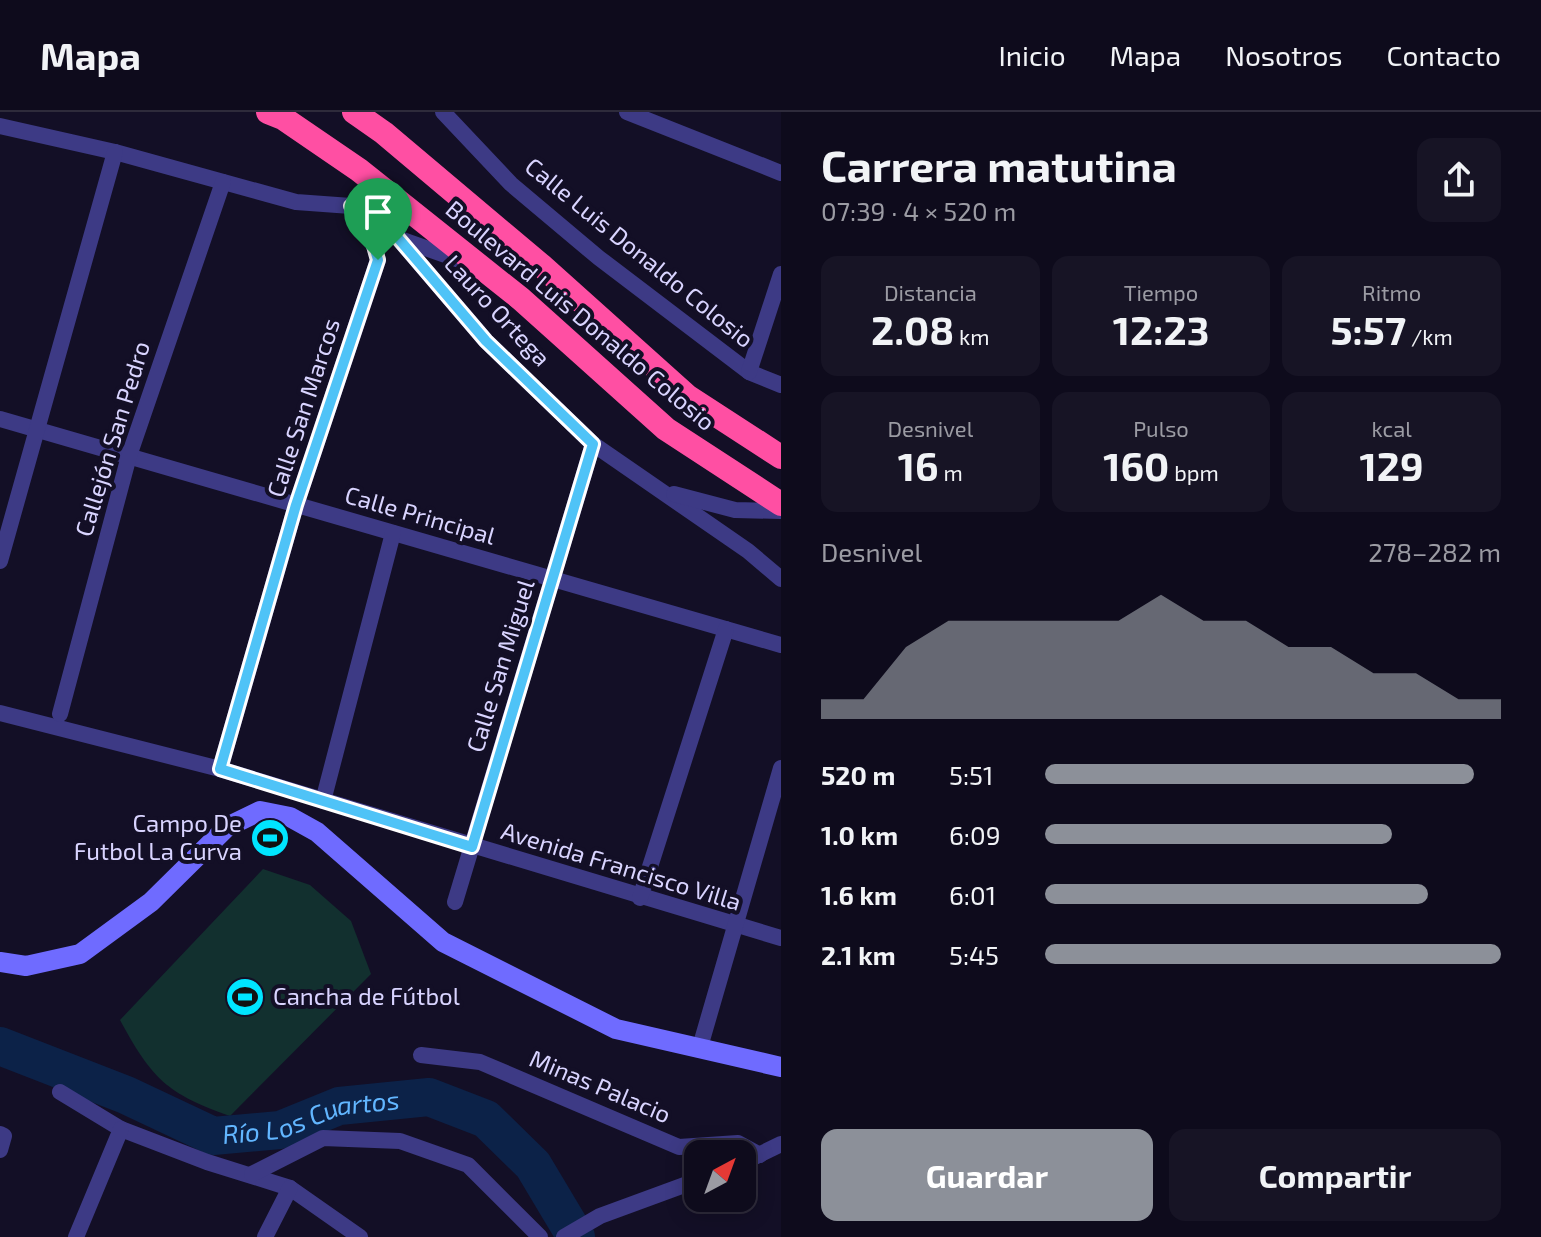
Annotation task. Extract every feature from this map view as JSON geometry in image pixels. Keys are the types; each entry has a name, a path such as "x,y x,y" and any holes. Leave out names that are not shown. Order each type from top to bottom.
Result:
{"highway":[{"name":"Boulevard Luis Donaldo Colosio","path":"268,112 283,118 359,170 481,267 666,429 781,504"},
{"name":"Boulevard Luis Donaldo Colosio","path":"354,112 542,266 687,396 781,457"}],"main road":[{"path":"0,962 26,966 80,954 151,902 227,827 260,811 290,817 317,832 443,942 616,1029 781,1067"}],"street":[{"name":"Calle Luis Donaldo Colosio","path":"443,112 533,203 599,258 749,372 781,385"},
{"path":"627,112 781,173"},
{"path":"0,126 115,152 296,202 351,206"},
{"path":"0,561 115,152"},
{"name":"Callejón San Pedro","path":"60,714 129,456 223,182"},
{"name":"Lauro Ortega","path":"351,206 398,238 486,341 593,444 748,551 781,579"},
{"name":"Calle San Marcos","path":"220,769 296,505 378,260 371,235 351,206"},
{"path":"398,238 481,267"},
{"path":"749,372 781,274"},
{"name":"Calle Principal","path":"0,419 781,645"},
{"name":"Calle San Miguel","path":"455,902 593,444"},
{"path":"661,491 735,510 781,511"},
{"path":"323,801 393,533"},
{"path":"640,898 726,629"},
{"name":"Avenida Francisco Villa","path":"0,713 220,769 781,938"},
{"path":"700,1047 781,768"},
{"path":"260,811 265,783"},
{"name":"Minas Palacio","path":"421,1055 480,1062 679,1147 738,1143 760,1155"},
{"path":"60,1092 121,1129 207,1162 290,1188 360,1237"},
{"path":"76,1237 121,1129"},
{"path":"0,1134 4,1136 0,1150"},
{"path":"252,1174 323,1138 400,1141 468,1165 540,1237"},
{"path":"756,1157 781,1144"},
{"path":"564,1237 600,1216 684,1185"},
{"path":"265,1237 290,1188"}],"green space":[{"name":"Cancha de Fútbol","path":"263,869 310,885 351,921 371,974 230,1116 191,1100 163,1082 142,1057 120,1020"}],"waterway":[{"name":"Río Los Cuartos","path":"0,1046 126,1095 213,1136 280,1130 339,1106 429,1097 486,1119 533,1165 576,1237"}],"place":[{"name":"Campo De Futbol La Curva","path":"270,838"},
{"name":"Cancha de Fútbol","path":"245,997"}],"route":[{"path":"351,206 398,238 486,341 593,444 472,847 220,769 296,505 378,260 371,235 351,206"}]}
